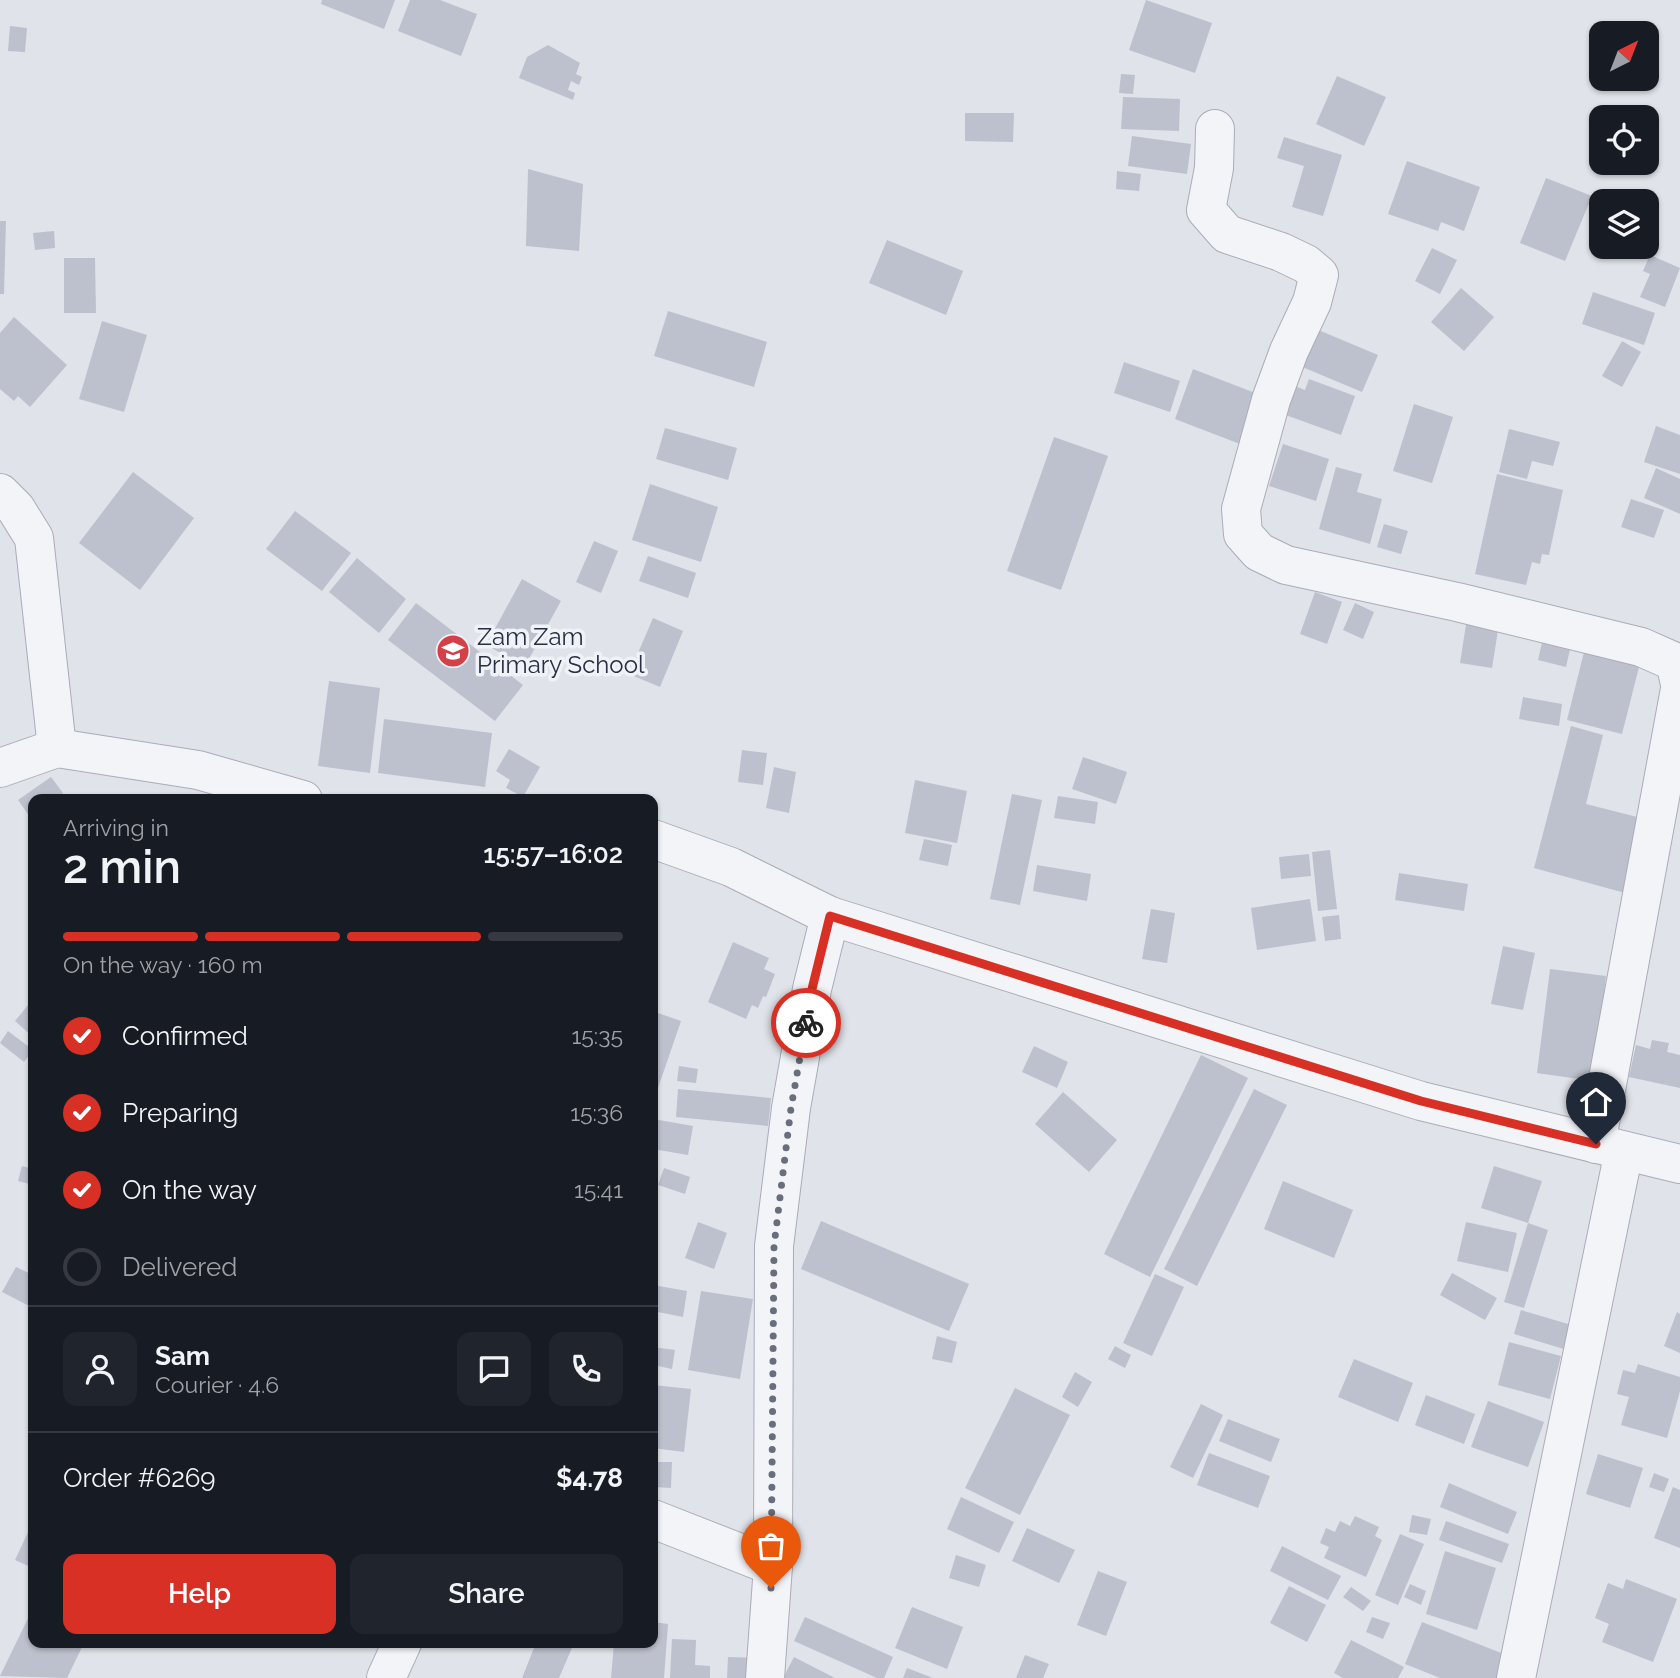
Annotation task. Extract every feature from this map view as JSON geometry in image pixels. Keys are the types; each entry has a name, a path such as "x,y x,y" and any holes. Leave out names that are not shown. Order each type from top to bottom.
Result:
{"street":[{"path":"1215,130 1214,168 1206,210 1227,234 1281,252 1306,264 1319,275 1312,302 1289,351 1271,400 1241,509 1243,534 1259,552 1286,565 1457,602 1641,648 1675,662 1680,687 1610,1148 1516,1678"},
{"path":"0,493 16,509 34,538 57,748"},
{"path":"0,768 57,748 198,770 276,794"},
{"path":"658,841 731,867 830,916 1421,1101 1680,1164"},
{"path":"765,1678 773,1566 774,1246 791,1108 812,989 830,916"},
{"path":"658,1521 773,1566"},
{"path":"386,1678 400,1648"}],"building":[{"path":"322,0 395,0 384,29 321,4"},
{"path":"410,0 440,0 477,14 461,56 398,31"},
{"path":"1146,0 1212,23 1195,73 1129,50"},
{"path":"10,26 27,28 25,52 8,51"},
{"path":"548,45 580,63 576,74 582,77 579,85 571,81 568,90 575,93 573,100 519,78 527,57"},
{"path":"1121,74 1135,75 1133,94 1119,93"},
{"path":"1337,76 1386,97 1364,146 1316,124"},
{"path":"1123,97 1180,99 1179,131 1121,129"},
{"path":"965,113 1014,113 1013,142 965,141"},
{"path":"1132,136 1191,144 1187,174 1128,166"},
{"path":"1284,137 1342,155 1323,216 1292,207 1304,166 1277,158"},
{"path":"1407,161 1480,187 1464,231 1441,222 1438,231 1388,214"},
{"path":"528,169 583,184 579,251 526,246"},
{"path":"1117,171 1141,174 1139,191 1116,189"},
{"path":"1546,178 1589,195 1589,203 1565,261 1520,243"},
{"path":"0,221 6,221 4,294 0,294"},
{"path":"54,231 55,248 35,250 33,233"},
{"path":"887,240 963,271 946,315 869,283"},
{"path":"1432,248 1457,260 1440,294 1415,281"},
{"path":"64,258 95,258 96,313 64,313"},
{"path":"1648,259 1659,259 1680,268 1665,307 1640,297 1650,274 1643,271"},
{"path":"1461,288 1494,317 1464,351 1431,322"},
{"path":"1593,292 1655,313 1644,345 1582,324"},
{"path":"668,311 767,342 754,387 654,356"},
{"path":"14,317 67,365 30,407 18,396 14,401 0,389 0,333"},
{"path":"102,321 147,335 124,412 79,399"},
{"path":"1316,329 1378,355 1362,392 1300,366"},
{"path":"1622,341 1641,352 1622,387 1602,376"},
{"path":"1124,362 1180,381 1170,412 1114,393"},
{"path":"1193,369 1263,396 1245,446 1175,419"},
{"path":"1309,379 1355,396 1341,435 1280,413 1290,384 1305,390"},
{"path":"1414,404 1453,417 1432,483 1393,471"},
{"path":"1656,426 1680,435 1680,474 1644,462"},
{"path":"665,428 737,448 728,480 656,459"},
{"path":"1509,429 1560,442 1553,466 1532,461 1527,479 1499,472"},
{"path":"1054,437 1108,456 1061,590 1007,571"},
{"path":"1283,444 1329,459 1316,501 1269,486"},
{"path":"1336,467 1362,474 1357,492 1382,499 1370,544 1319,529"},
{"path":"1656,468 1680,479 1680,514 1644,498"},
{"path":"133,472 194,518 140,590 79,543"},
{"path":"1497,474 1563,490 1549,555 1542,554 1540,564 1532,562 1526,585 1475,574"},
{"path":"650,484 718,507 701,562 632,540"},
{"path":"1631,499 1664,510 1654,538 1621,527"},
{"path":"295,511 351,553 322,591 266,549"},
{"path":"1384,524 1408,531 1401,554 1377,547"},
{"path":"594,541 618,551 601,593 576,582"},
{"path":"648,556 696,573 688,598 639,581"},
{"path":"357,558 406,599 379,633 329,592"},
{"path":"522,579 561,601 525,666 486,645"},
{"path":"1315,592 1342,602 1327,644 1300,634"},
{"path":"1470,599 1502,605 1492,668 1460,663"},
{"path":"416,603 523,685 495,721 388,640"},
{"path":"1355,603 1374,612 1363,639 1343,630"},
{"path":"653,618 683,631 660,687 629,674"},
{"path":"1543,638 1571,645 1566,667 1538,660"},
{"path":"1585,648 1640,663 1622,734 1567,720"},
{"path":"329,681 380,688 370,773 318,766"},
{"path":"1523,697 1562,704 1559,726 1519,719"},
{"path":"384,719 492,733 485,787 378,773"},
{"path":"1571,726 1603,735 1586,804 1645,819 1625,893 1534,868"},
{"path":"509,749 540,767 525,794 517,794 506,788 510,780 496,771"},
{"path":"742,750 767,753 763,785 738,782"},
{"path":"1083,757 1127,772 1116,804 1072,789"},
{"path":"774,767 796,772 789,813 766,808"},
{"path":"51,777 63,793 28,794 28,814 18,800"},
{"path":"915,780 967,791 957,843 905,833"},
{"path":"1012,794 1042,800 1020,905 990,899"},
{"path":"1058,796 1098,802 1095,824 1054,818"},
{"path":"924,839 952,845 948,866 919,860"},
{"path":"1330,850 1337,909 1318,911 1312,852"},
{"path":"1309,854 1311,876 1281,879 1279,857"},
{"path":"1037,865 1091,874 1087,901 1033,891"},
{"path":"1399,873 1468,884 1464,911 1395,900"},
{"path":"1310,899 1316,941 1257,950 1251,908"},
{"path":"1151,909 1175,913 1167,963 1142,959"},
{"path":"1339,915 1341,939 1325,941 1322,917"},
{"path":"733,942 769,958 764,969 775,974 766,997 763,996 758,1008 752,1005 746,1019 708,1002"},
{"path":"1503,946 1535,953 1523,1010 1491,1004"},
{"path":"1550,969 1606,976 1593,1081 1537,1073"},
{"path":"28,1005 28,1033 15,1021"},
{"path":"658,1013 681,1021 658,1088"},
{"path":"8,1031 28,1046 28,1057 24,1062 0,1043"},
{"path":"1652,1040 1669,1043 1667,1052 1680,1055 1680,1088 1629,1077 1636,1045 1650,1049"},
{"path":"1034,1046 1068,1062 1057,1088 1022,1072"},
{"path":"1201,1055 1248,1078 1150,1277 1104,1254"},
{"path":"679,1066 698,1069 696,1083 677,1081"},
{"path":"678,1089 771,1098 768,1126 676,1117"},
{"path":"1254,1089 1287,1105 1197,1286 1164,1269"},
{"path":"1063,1092 1117,1140 1089,1172 1035,1124"},
{"path":"658,1120 693,1126 688,1155 658,1150"},
{"path":"22,1166 28,1168 28,1184 18,1181"},
{"path":"1494,1166 1542,1181 1528,1223 1481,1208"},
{"path":"664,1168 690,1177 685,1194 658,1185"},
{"path":"1283,1181 1353,1210 1334,1258 1264,1229"},
{"path":"821,1221 969,1284 949,1331 801,1269"},
{"path":"698,1222 727,1233 714,1269 685,1258"},
{"path":"1466,1222 1517,1233 1508,1272 1457,1261"},
{"path":"1528,1223 1548,1230 1524,1308 1504,1302"},
{"path":"16,1267 28,1273 28,1305 2,1292"},
{"path":"1452,1273 1497,1298 1485,1320 1440,1295"},
{"path":"1155,1274 1184,1287 1152,1356 1123,1343"},
{"path":"658,1286 687,1291 683,1317 658,1312"},
{"path":"701,1291 753,1299 740,1379 688,1370"},
{"path":"1521,1310 1575,1326 1567,1350 1514,1334"},
{"path":"1677,1312 1680,1314 1680,1353 1664,1346"},
{"path":"937,1336 957,1342 952,1363 932,1359"},
{"path":"1509,1342 1561,1356 1550,1399 1498,1385"},
{"path":"1115,1346 1131,1355 1125,1368 1108,1359"},
{"path":"658,1348 675,1350 672,1369 658,1366"},
{"path":"1354,1359 1413,1383 1398,1422 1338,1397"},
{"path":"1638,1364 1680,1377 1680,1391 1667,1438 1621,1425 1629,1397 1617,1394 1623,1370 1635,1373"},
{"path":"1075,1372 1092,1382 1078,1407 1062,1397"},
{"path":"658,1386 691,1389 684,1452 658,1449"},
{"path":"1015,1388 1070,1415 1020,1515 965,1488"},
{"path":"1426,1395 1475,1414 1464,1444 1415,1425"},
{"path":"1488,1401 1544,1422 1528,1467 1471,1447"},
{"path":"1201,1404 1223,1415 1193,1478 1170,1467"},
{"path":"1228,1419 1280,1439 1271,1462 1219,1441"},
{"path":"1209,1453 1270,1476 1258,1508 1197,1485"},
{"path":"1598,1454 1643,1468 1630,1508 1586,1494"},
{"path":"658,1462 672,1462 671,1488 658,1487"},
{"path":"1654,1473 1669,1479 1664,1492 1649,1487"},
{"path":"1449,1483 1517,1512 1508,1534 1440,1507"},
{"path":"1673,1487 1680,1490 1680,1548 1654,1538"},
{"path":"961,1497 1014,1522 999,1553 947,1529"},
{"path":"1412,1515 1431,1519 1427,1535 1409,1532"},
{"path":"1355,1516 1379,1527 1375,1536 1382,1540 1366,1577 1324,1558 1329,1547 1320,1543 1326,1528 1335,1532 1340,1521 1350,1526"},
{"path":"1446,1521 1509,1544 1502,1563 1439,1540"},
{"path":"1027,1528 1075,1550 1059,1583 1012,1561"},
{"path":"28,1532 28,1566 15,1560"},
{"path":"1400,1534 1424,1544 1398,1605 1375,1595"},
{"path":"1282,1546 1341,1576 1328,1600 1270,1571"},
{"path":"1445,1551 1496,1568 1477,1630 1426,1614"},
{"path":"956,1555 986,1565 979,1587 949,1578"},
{"path":"1098,1571 1127,1582 1106,1636 1077,1625"},
{"path":"1626,1579 1677,1599 1653,1662 1602,1642 1609,1624 1595,1618 1608,1583 1623,1589"},
{"path":"1410,1584 1426,1591 1421,1605 1404,1597"},
{"path":"1289,1586 1326,1605 1307,1642 1270,1623"},
{"path":"1351,1587 1371,1601 1363,1611 1343,1597"},
{"path":"912,1607 963,1627 947,1669 895,1648"},
{"path":"805,1617 893,1657 884,1678 877,1678 794,1641"},
{"path":"1372,1617 1390,1623 1383,1639 1366,1632"},
{"path":"28,1618 28,1648 82,1648 67,1678 0,1676"},
{"path":"1422,1622 1509,1656 1500,1678 1440,1678 1405,1664"},
{"path":"658,1623 668,1624 664,1678 611,1678 614,1648 658,1648"},
{"path":"672,1639 696,1640 695,1665 710,1666 710,1678 670,1678"},
{"path":"1351,1640 1404,1667 1398,1678 1343,1678 1334,1673"},
{"path":"534,1648 572,1648 559,1678 522,1678"},
{"path":"1025,1655 1049,1664 1043,1678 1016,1678"},
{"path":"728,1657 761,1658 760,1678 727,1678"},
{"path":"794,1657 835,1678 783,1678"},
{"path":"907,1668 933,1678 903,1678"}],"way so far":[{"path":"771,1588 774,1246 791,1108 806,1023"}],"place":[{"name":"Zam Zam Primary School","path":"453,651"}],"route":[{"path":"806,1023 830,916 1421,1101 1596,1144"}]}
